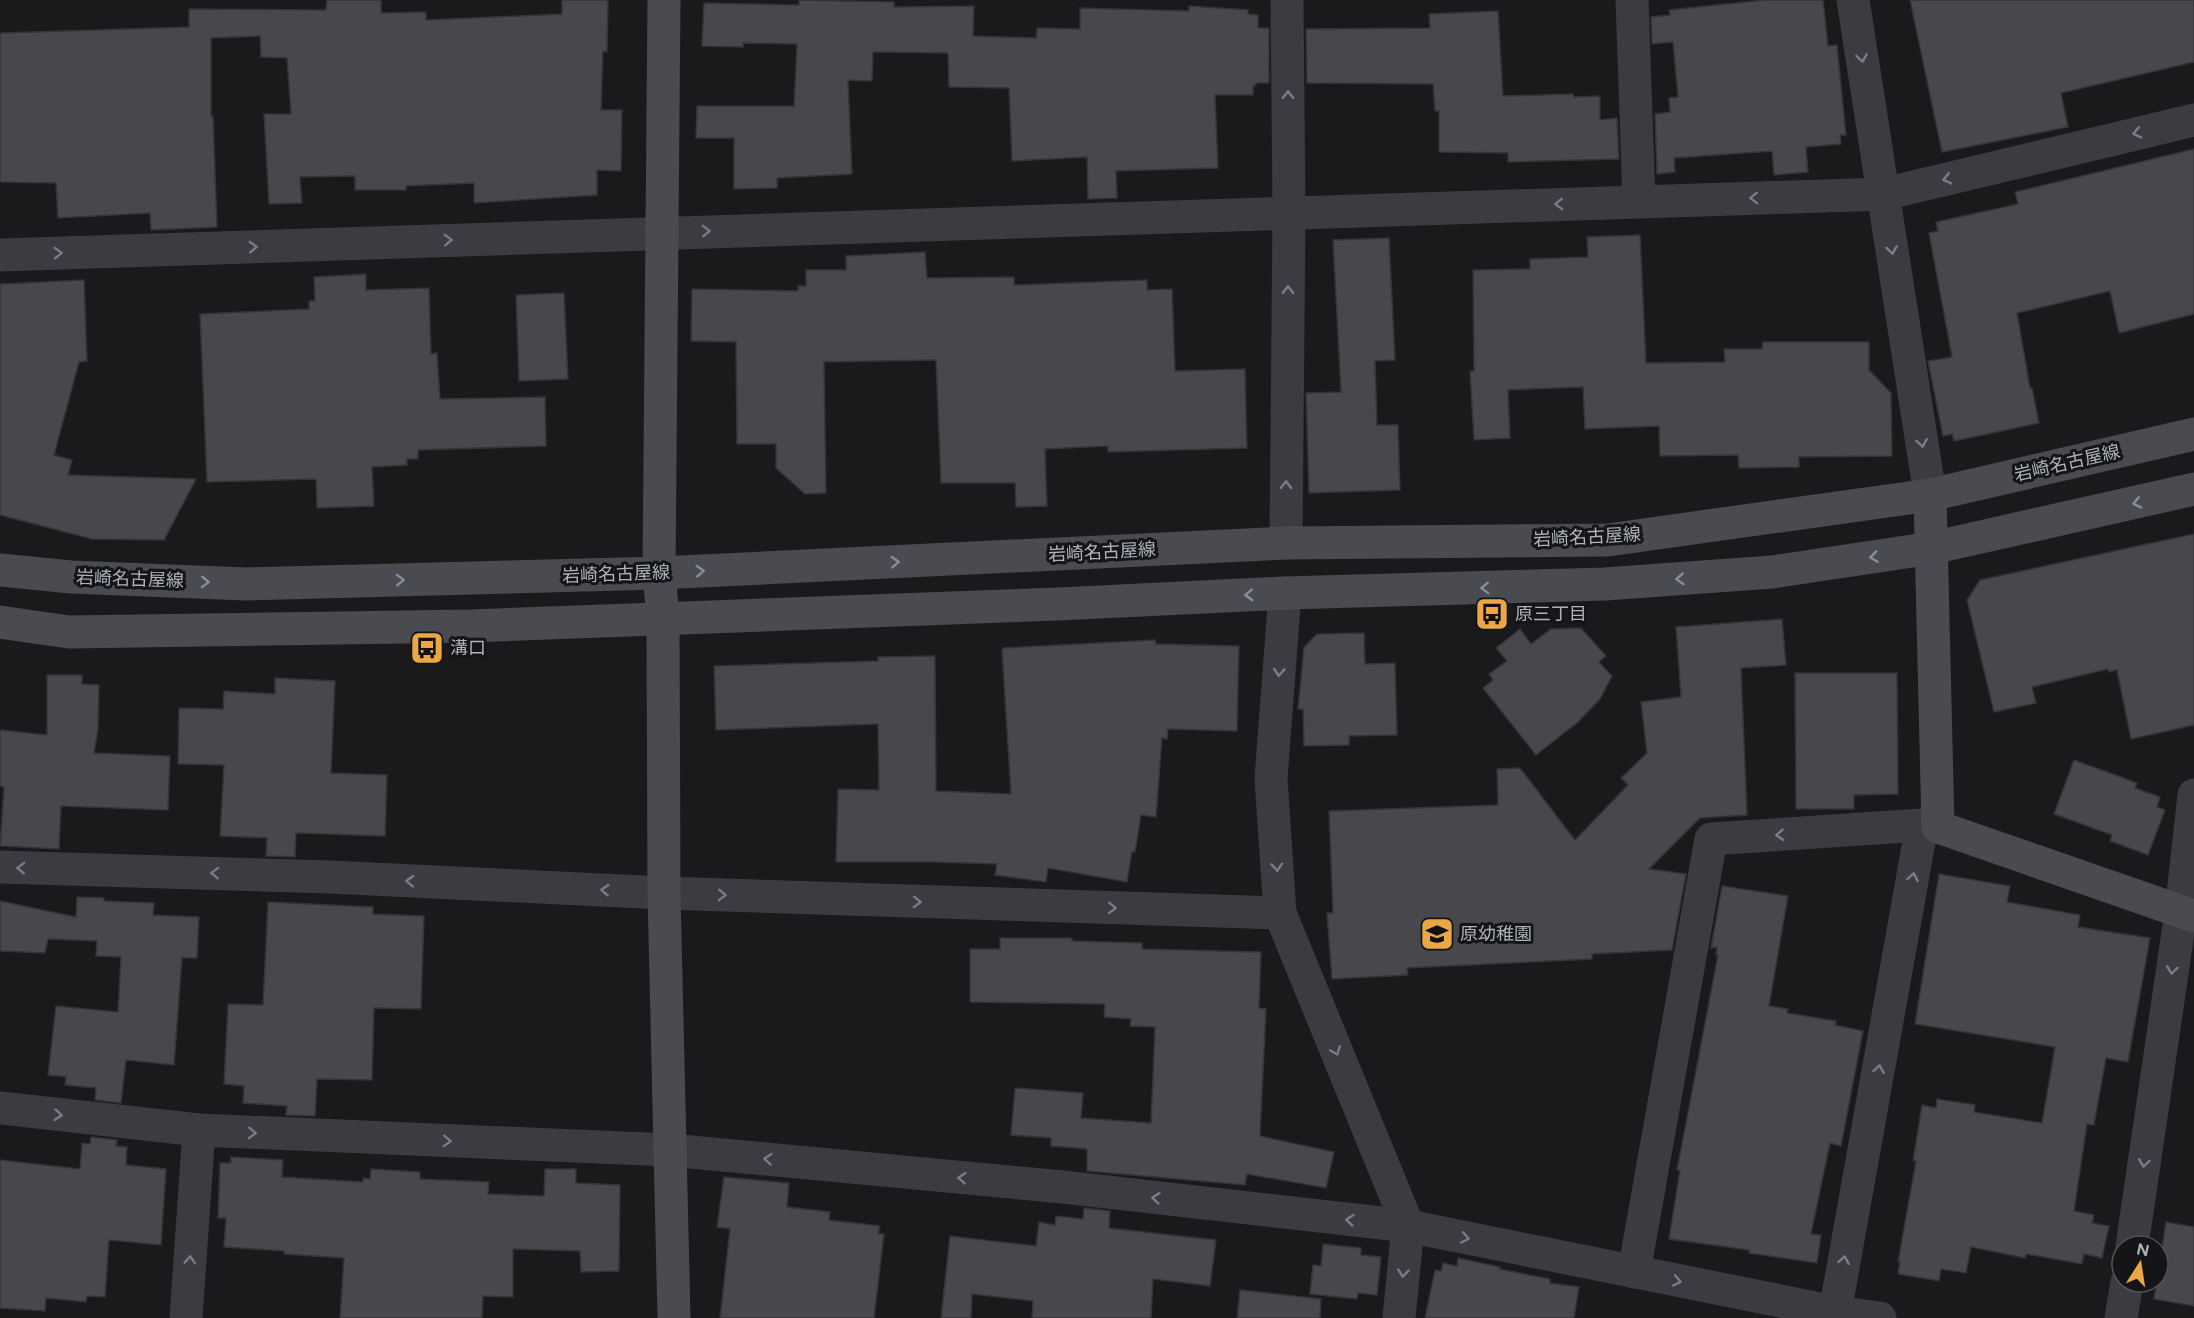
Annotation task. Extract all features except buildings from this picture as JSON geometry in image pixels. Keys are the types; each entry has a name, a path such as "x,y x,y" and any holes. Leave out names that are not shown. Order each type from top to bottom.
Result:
{"main road":[{"path":"664,0 659,573 663,620 663,893 674,1318"},
{"name":"岩崎名古屋線","path":"0,570 71,578 246,584 659,573 1286,543 1608,540 1930,495 2194,434"},
{"path":"0,622 69,632 471,626 1285,593 1605,585 1772,572 1932,548 2194,489"},
{"path":"1930,495 1932,548 1930,826 2187,914"}],"street":[{"path":"1286,543 1289,212 1287,0"},
{"path":"1632,0 1639,201"},
{"path":"1853,0 1930,495"},
{"path":"0,255 1884,194 2194,120"},
{"path":"1285,593 1271,778 1280,914 1408,1226 1399,1318"},
{"path":"2134,1234 2187,914 2194,795"},
{"path":"1634,1272 1711,839 1930,826 1834,1315"},
{"path":"0,867 330,877 663,893 1280,914"},
{"path":"0,1108 200,1130 670,1150 1063,1187 1408,1226 1834,1315 1880,1318"},
{"path":"186,1318 200,1130"},
{"path":"2121,1318 2125,1294"}],"place":[{"name":"原三丁目","path":"1492,614"},
{"name":"溝口","path":"427,648"},
{"name":"原幼稚園","path":"1437,934"}]}
